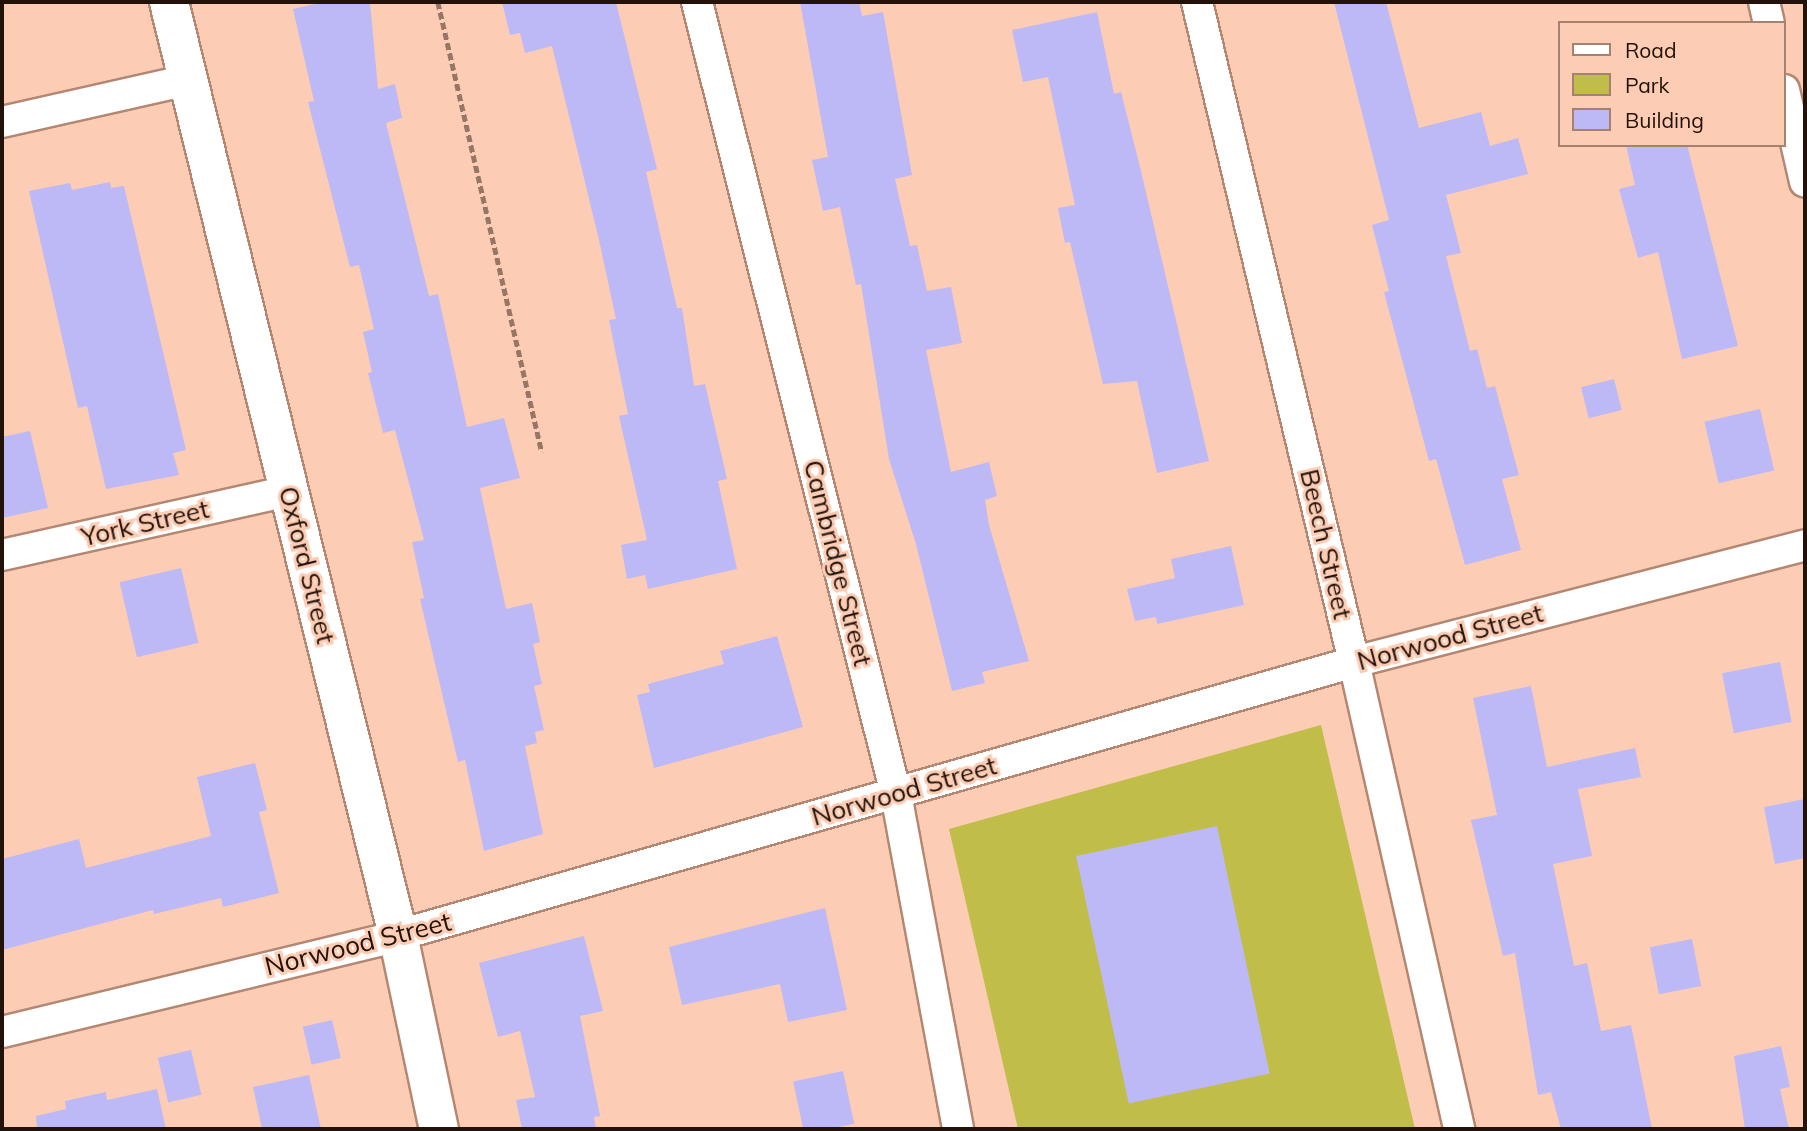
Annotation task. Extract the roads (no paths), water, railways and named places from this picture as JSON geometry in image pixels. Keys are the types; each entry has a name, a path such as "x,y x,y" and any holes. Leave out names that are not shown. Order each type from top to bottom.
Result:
{"main road":[{"name":"Oxford Street","path":"169,2 398,935 439,1129"}],"street":[{"name":"Cambridge Street","path":"697,2 896,794 958,1129"},
{"name":"Beech Street","path":"1196,2 1354,662 1459,1129"},
{"path":"1764,2 1769,21"},
{"path":"2,122 188,80"},
{"path":"1786,99 1805,182"},
{"name":"York Street","path":"2,555 289,491"},
{"name":"Norwood Street","path":"2,1032 398,935 1354,662 1805,545"}]}
